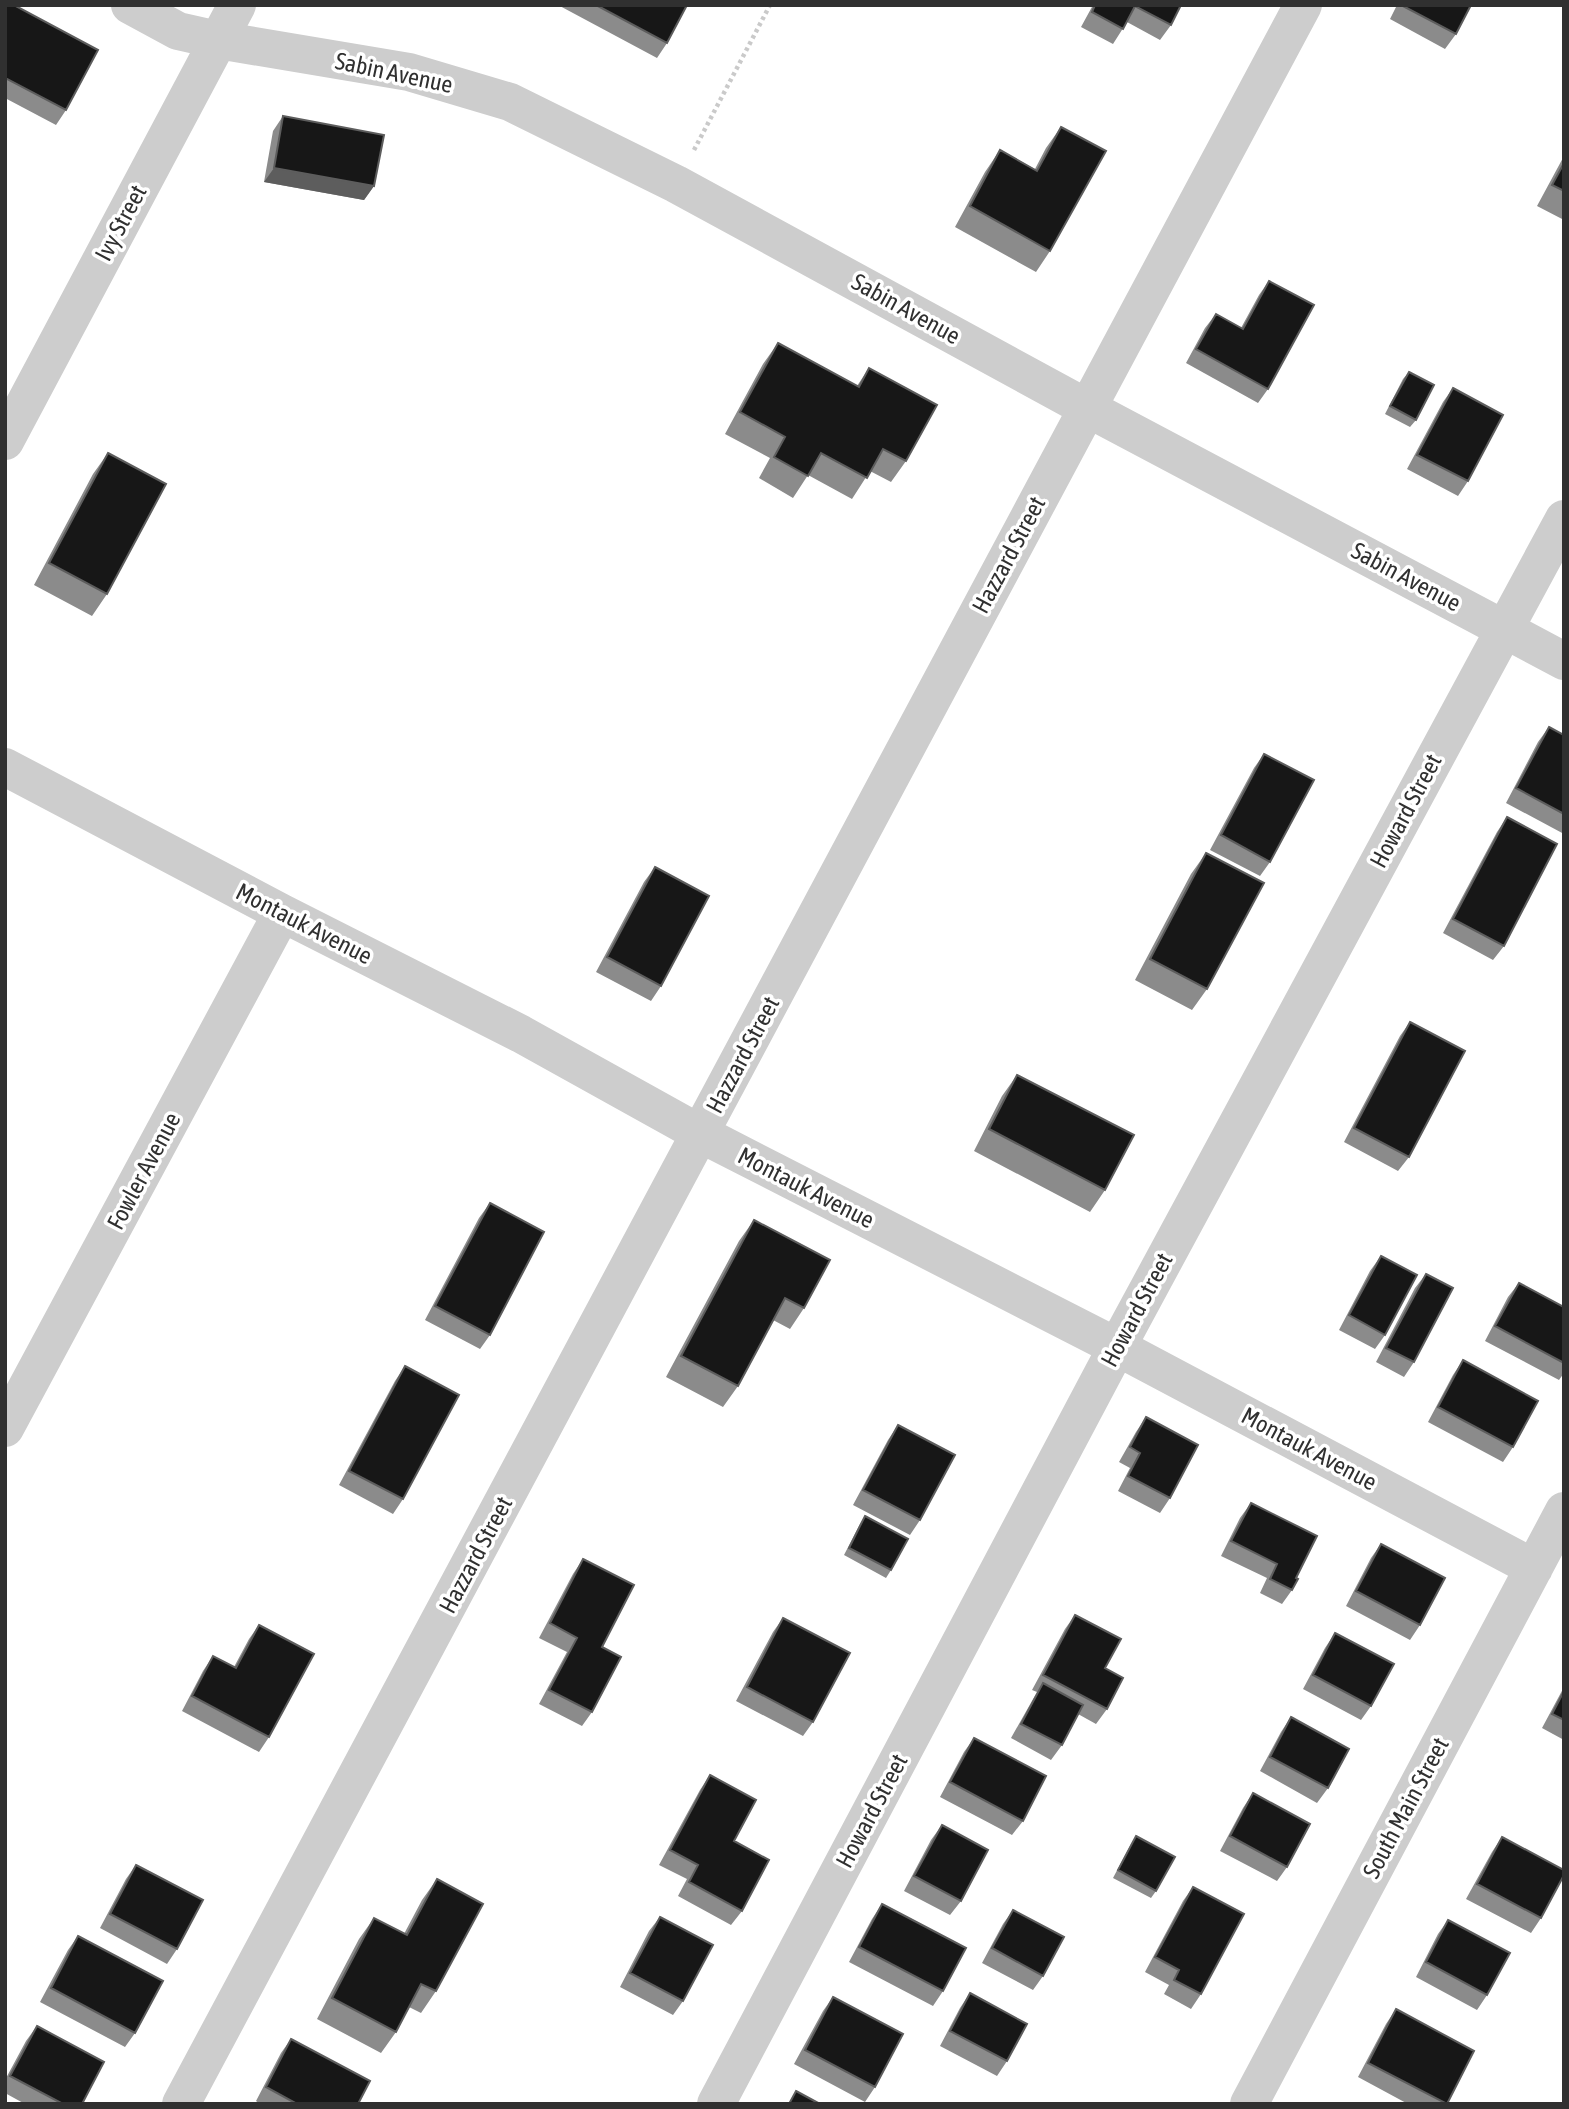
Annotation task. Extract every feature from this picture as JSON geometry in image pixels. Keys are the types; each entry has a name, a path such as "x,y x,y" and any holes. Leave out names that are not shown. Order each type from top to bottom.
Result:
{"street":[{"name":"Sabin Avenue","path":"130,5 178,31 408,72 510,102 676,184 1087,408 1564,660"},
{"name":"Ivy Street","path":"5,441 237,5"},
{"name":"Hazzard Street","path":"181,2104 1303,5"},
{"name":"Howard Street","path":"716,2104 1117,1347 1564,519"},
{"name":"Montauk Avenue","path":"5,767 282,913 522,1034 701,1134 1117,1347 1534,1568"},
{"name":"Fowler Avenue","path":"5,1428 282,913"},
{"name":"South Main Street","path":"1249,2104 1564,1511"}],"path":[{"path":"676,184 770,5"}],"building":[{"path":"5,5 14,5 98,50 66,110 5,78"},
{"path":"596,5 687,5 667,43"},
{"path":"1095,5 1181,5 1171,25 1135,6 1123,29 1092,12"},
{"path":"1401,5 1471,5 1456,34"},
{"path":"283,116 384,135 374,186 274,168"},
{"path":"1061,127 1106,151 1050,251 970,206 1000,150 1037,171"},
{"path":"1564,163 1564,191 1552,185"},
{"path":"1269,281 1314,305 1268,389 1196,349 1216,314 1243,329"},
{"path":"778,343 859,387 869,368 937,405 906,461 883,449 867,478 821,453 808,476 774,457 785,437 740,412"},
{"path":"1409,372 1434,385 1416,420 1390,406"},
{"path":"1453,388 1503,415 1468,481 1417,455"},
{"path":"108,453 166,484 107,594 49,563"},
{"path":"1549,727 1564,735 1564,814 1516,788"},
{"path":"1264,754 1314,780 1270,862 1221,835"},
{"path":"1507,817 1557,844 1504,946 1453,919"},
{"path":"1206,853 1264,883 1207,989 1150,959"},
{"path":"655,867 709,896 661,986 607,957"},
{"path":"1410,1022 1465,1051 1409,1157 1354,1128"},
{"path":"1017,1075 1134,1135 1105,1190 989,1129"},
{"path":"490,1203 544,1232 490,1335 435,1306"},
{"path":"754,1220 830,1260 804,1308 785,1298 738,1386 681,1356"},
{"path":"1381,1256 1417,1275 1385,1335 1349,1315"},
{"path":"1426,1274 1453,1288 1414,1362 1386,1348"},
{"path":"1519,1283 1564,1307 1564,1363 1495,1326"},
{"path":"1463,1360 1538,1401 1513,1447 1438,1407"},
{"path":"405,1366 459,1395 403,1499 349,1471"},
{"path":"1146,1417 1198,1445 1170,1498 1128,1476 1140,1453 1130,1447"},
{"path":"898,1425 955,1455 920,1520 863,1490"},
{"path":"1251,1503 1317,1536 1292,1590 1270,1579 1277,1564 1231,1541"},
{"path":"865,1516 908,1539 891,1570 849,1548"},
{"path":"1381,1544 1445,1578 1420,1625 1356,1591"},
{"path":"583,1559 634,1585 602,1647 621,1657 592,1712 549,1690 577,1638 550,1623"},
{"path":"1075,1615 1121,1639 1105,1668 1123,1678 1107,1709 1043,1675"},
{"path":"783,1618 850,1653 813,1722 747,1687"},
{"path":"259,1625 314,1654 269,1737 192,1696 213,1656 236,1668"},
{"path":"1335,1633 1394,1664 1371,1706 1313,1675"},
{"path":"1043,1683 1083,1705 1062,1745 1021,1724"},
{"path":"1564,1691 1564,1720 1552,1714"},
{"path":"1291,1717 1349,1749 1328,1788 1270,1757"},
{"path":"974,1738 1046,1776 1023,1821 950,1782"},
{"path":"710,1775 756,1800 734,1841 769,1860 742,1911 689,1882 698,1865 670,1850"},
{"path":"1253,1793 1310,1824 1287,1867 1230,1836"},
{"path":"942,1825 988,1850 961,1901 914,1876"},
{"path":"1136,1836 1175,1857 1156,1891 1118,1870"},
{"path":"1502,1837 1564,1870 1564,1875 1541,1918 1477,1884"},
{"path":"136,1865 203,1900 177,1949 110,1914"},
{"path":"437,1879 483,1904 436,1991 421,1984 396,2032 332,1998 374,1918 407,1935"},
{"path":"1193,1887 1244,1914 1201,1994 1174,1980 1179,1970 1155,1957"},
{"path":"882,1904 966,1948 943,1991 859,1947"},
{"path":"1013,1910 1064,1937 1043,1976 992,1948"},
{"path":"660,1917 713,1945 683,2001 630,1973"},
{"path":"1448,1920 1510,1953 1487,1995 1426,1962"},
{"path":"78,1936 163,1981 135,2033 51,1988"},
{"path":"970,1993 1027,2024 1007,2061 950,2031"},
{"path":"833,1997 903,2034 875,2087 805,2050"},
{"path":"1396,2009 1474,2051 1447,2104 1368,2063"},
{"path":"37,2026 104,2062 82,2104 63,2104 10,2076"},
{"path":"291,2039 370,2081 358,2104 297,2104 266,2087"},
{"path":"796,2091 820,2104 789,2104"}]}
